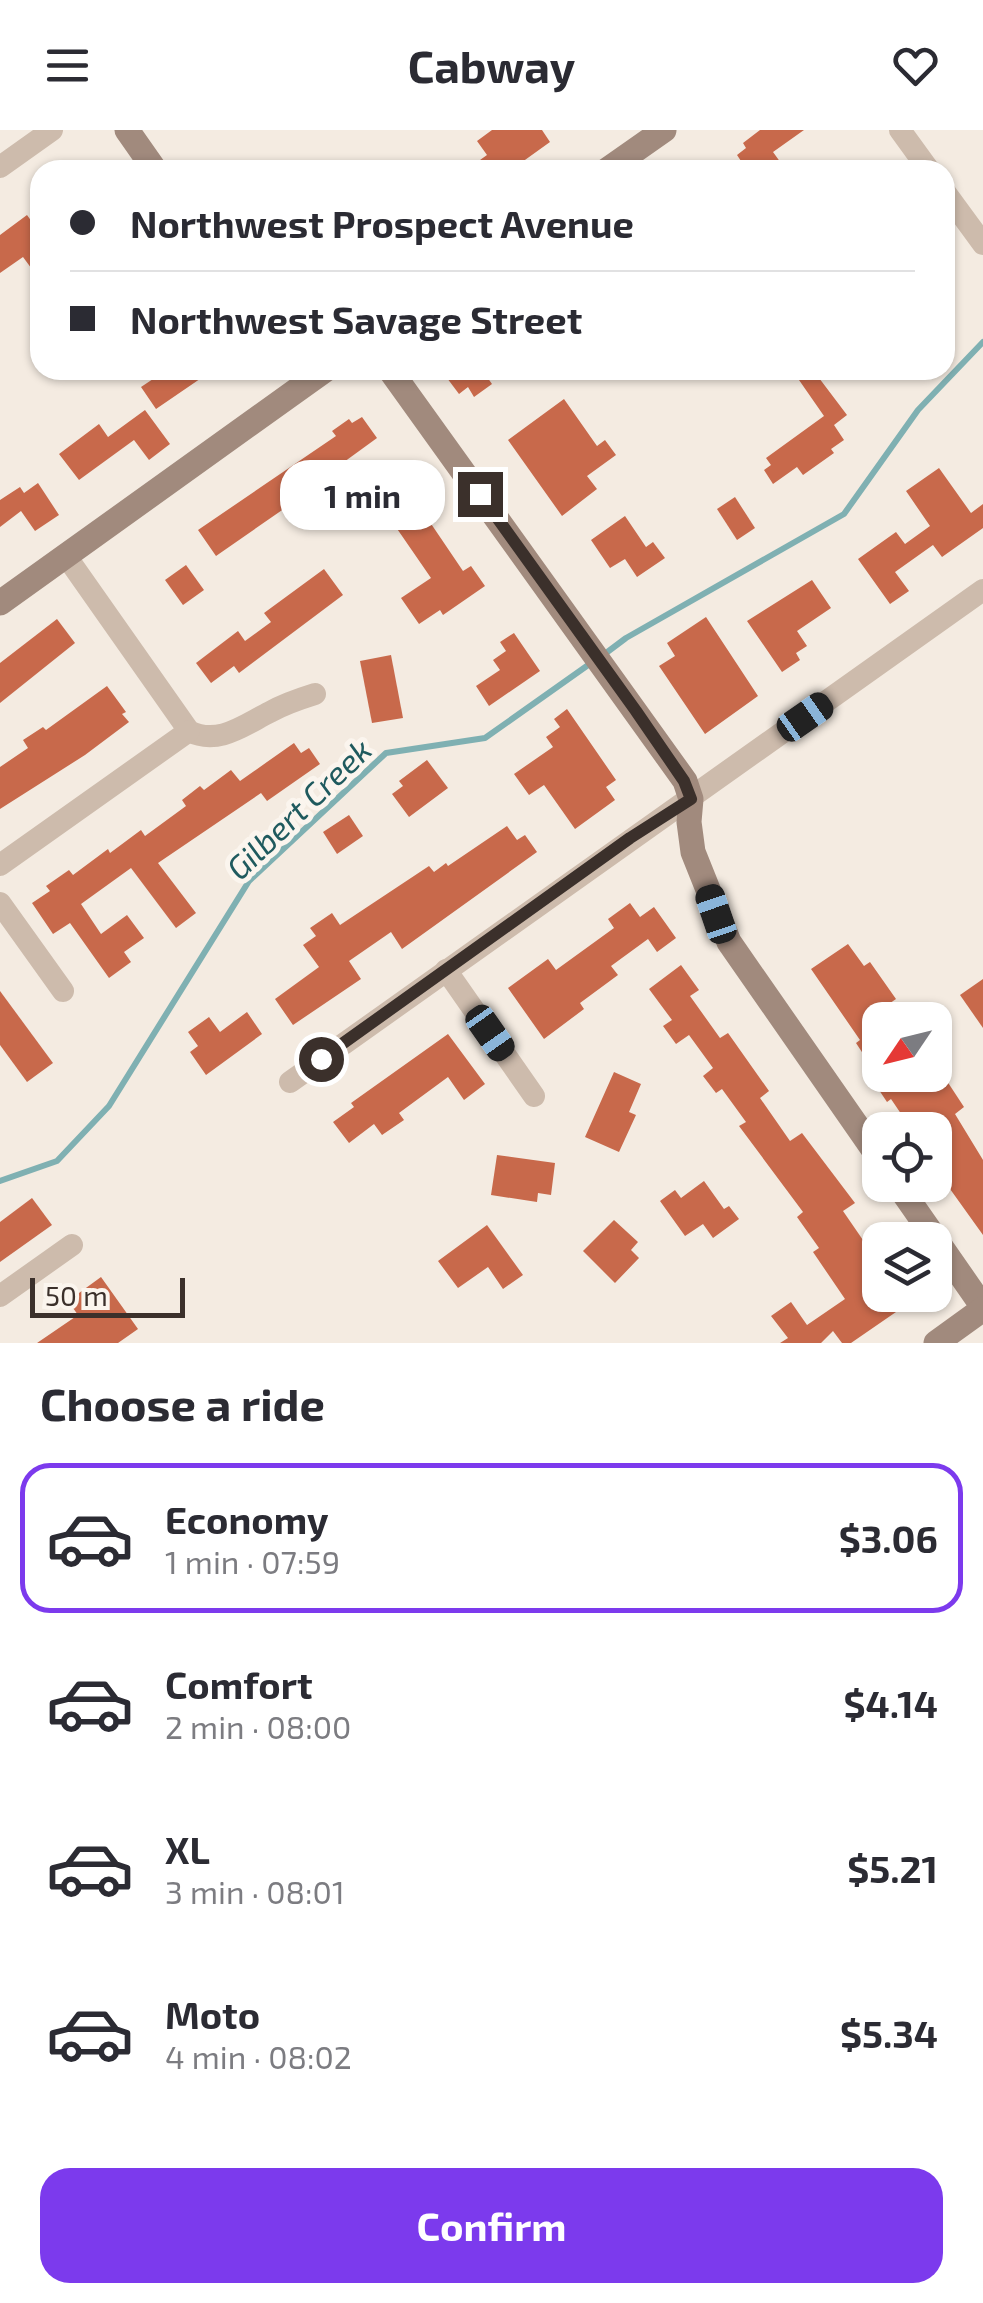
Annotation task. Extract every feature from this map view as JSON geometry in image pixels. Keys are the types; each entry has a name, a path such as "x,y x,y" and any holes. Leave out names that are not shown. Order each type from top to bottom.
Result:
{"street":[{"path":"0,167 52,130"},
{"path":"127,130 148,160"},
{"path":"621,160 664,130"},
{"path":"900,130 922,160"},
{"path":"955,206 983,244"},
{"path":"0,603 301,380"},
{"path":"397,380 684,781 691,799 693,852 729,942 862,1133"},
{"path":"66,556 189,731 198,736 226,735 272,710 314,694"},
{"path":"290,1082 983,590"},
{"path":"0,865 189,731"},
{"path":"0,903 64,992"},
{"path":"446,970 534,1096"},
{"path":"910,1202 983,1308 936,1343"},
{"path":"0,1296 72,1245"}],"building":[{"path":"492,130 542,130 550,142 525,160 480,160 487,155 477,141"},
{"path":"760,130 804,130 773,152 779,160 740,160 737,155 746,148 743,143"},
{"path":"27,215 30,266 23,257 0,273 0,235"},
{"path":"152,380 198,380 156,409 141,387"},
{"path":"448,380 489,380 492,384 474,397 468,387 459,394"},
{"path":"799,380 821,380 847,415 834,425 844,440 831,449 834,453 803,475 797,467 773,484 764,470 771,465 766,458 824,416"},
{"path":"564,399 597,446 605,440 616,455 587,476 597,489 562,516 508,440"},
{"path":"145,410 170,444 149,460 134,440 79,480 59,454 99,424 108,437"},
{"path":"362,417 377,438 344,462 347,465 216,556 198,530 336,436 332,431 349,419 352,423"},
{"path":"939,468 971,513 983,504 983,528 942,557 933,545 895,572 909,591 890,604 858,559 896,532 905,544 930,526 906,491"},
{"path":"38,483 59,515 35,531 21,511 0,527 0,500 20,487 24,493"},
{"path":"735,497 755,528 737,540 717,509"},
{"path":"417,503 463,571 471,566 485,586 443,615 440,610 419,624 401,598 431,578 391,520"},
{"path":"625,516 646,547 653,542 665,558 637,577 625,559 610,568 591,540"},
{"path":"186,565 204,590 183,605 165,580"},
{"path":"324,569 343,595 239,673 234,666 211,683 196,663 238,631 245,641 271,622 264,613"},
{"path":"812,580 831,608 797,631 807,646 796,653 800,660 782,672 747,621"},
{"path":"706,617 758,696 705,734 659,666 675,656 667,643"},
{"path":"57,619 75,643 0,703 0,663"},
{"path":"514,633 540,671 489,706 476,686 500,670 493,660 506,651 500,642"},
{"path":"391,655 403,718 372,723 360,661"},
{"path":"107,686 129,722 0,809 0,767 28,748 23,740 43,727 46,730"},
{"path":"567,709 616,780 606,787 615,800 575,829 544,785 529,795 514,774 553,747 546,737 560,727 554,719"},
{"path":"294,743 301,753 309,748 320,764 267,801 261,793 158,863 196,913 176,928 131,868 81,904 101,934 127,915 144,938 124,952 131,962 109,978 70,923 53,934 32,903 50,891 46,886 69,870 73,875 141,830 145,836 186,806 182,800 200,786 204,790 231,770 240,781"},
{"path":"427,760 448,788 409,817 392,794 403,786 399,781"},
{"path":"349,815 363,836 337,854 323,832"},
{"path":"507,826 517,840 525,835 537,852 402,949 391,932 349,961 361,979 293,1025 275,999 319,967 303,945 316,936 310,928 332,913 340,925 429,866 434,872 446,863 448,866"},
{"path":"630,903 640,917 654,907 676,938 657,952 648,939 611,966 618,975 580,1003 584,1009 544,1039 508,988 548,959 556,970 614,928 608,919"},
{"path":"848,944 864,966 870,962 896,999 862,1002 862,1052 856,1043 860,1040 811,969"},
{"path":"681,965 699,990 690,996 720,1038 728,1033 769,1091 760,1098 790,1141 802,1133 855,1203 843,1211 862,1239 862,1312 896,1312 851,1343 842,1343 833,1331 821,1343 780,1343 788,1338 771,1316 791,1302 807,1325 845,1299 813,1252 819,1248 797,1217 803,1212 739,1126 746,1122 722,1089 716,1093 703,1076 713,1068 689,1035 676,1044 663,1026 672,1020 649,989"},
{"path":"983,979 983,1028 960,995"},
{"path":"0,991 53,1063 27,1082 0,1045"},
{"path":"247,1012 262,1034 206,1075 190,1052 198,1046 188,1032 209,1017 220,1032"},
{"path":"448,1034 485,1084 464,1100 448,1077 399,1113 404,1120 382,1135 374,1124 349,1143 333,1122 354,1107 351,1103"},
{"path":"614,1072 641,1084 629,1112 636,1115 619,1152 585,1137"},
{"path":"952,1089 964,1107 955,1114 983,1160 983,1235 952,1192 952,1112 900,1112 891,1099 887,1102 880,1092 952,1092"},
{"path":"497,1155 555,1163 551,1195 538,1193 537,1202 491,1195"},
{"path":"704,1181 724,1209 729,1206 739,1219 713,1238 703,1224 685,1236 660,1201 675,1190 681,1198"},
{"path":"32,1198 52,1225 0,1262 0,1222"},
{"path":"614,1220 638,1242 631,1250 639,1258 615,1283 583,1251"},
{"path":"487,1225 523,1275 503,1289 488,1267 458,1288 438,1261"},
{"path":"101,1277 138,1329 118,1343 37,1343 78,1315 68,1301"}],"waterway":[{"name":"Gilbert Creek","path":"955,371 983,342"},
{"name":"Gilbert Creek","path":"602,656 626,638 844,514 918,410 947,380"},
{"name":"Gilbert Creek","path":"0,1181 57,1161 109,1106 249,881 386,753 485,738 591,663"}],"route":[{"path":"321,1059 630,838 691,799 684,781 636,711 480,494"}]}
